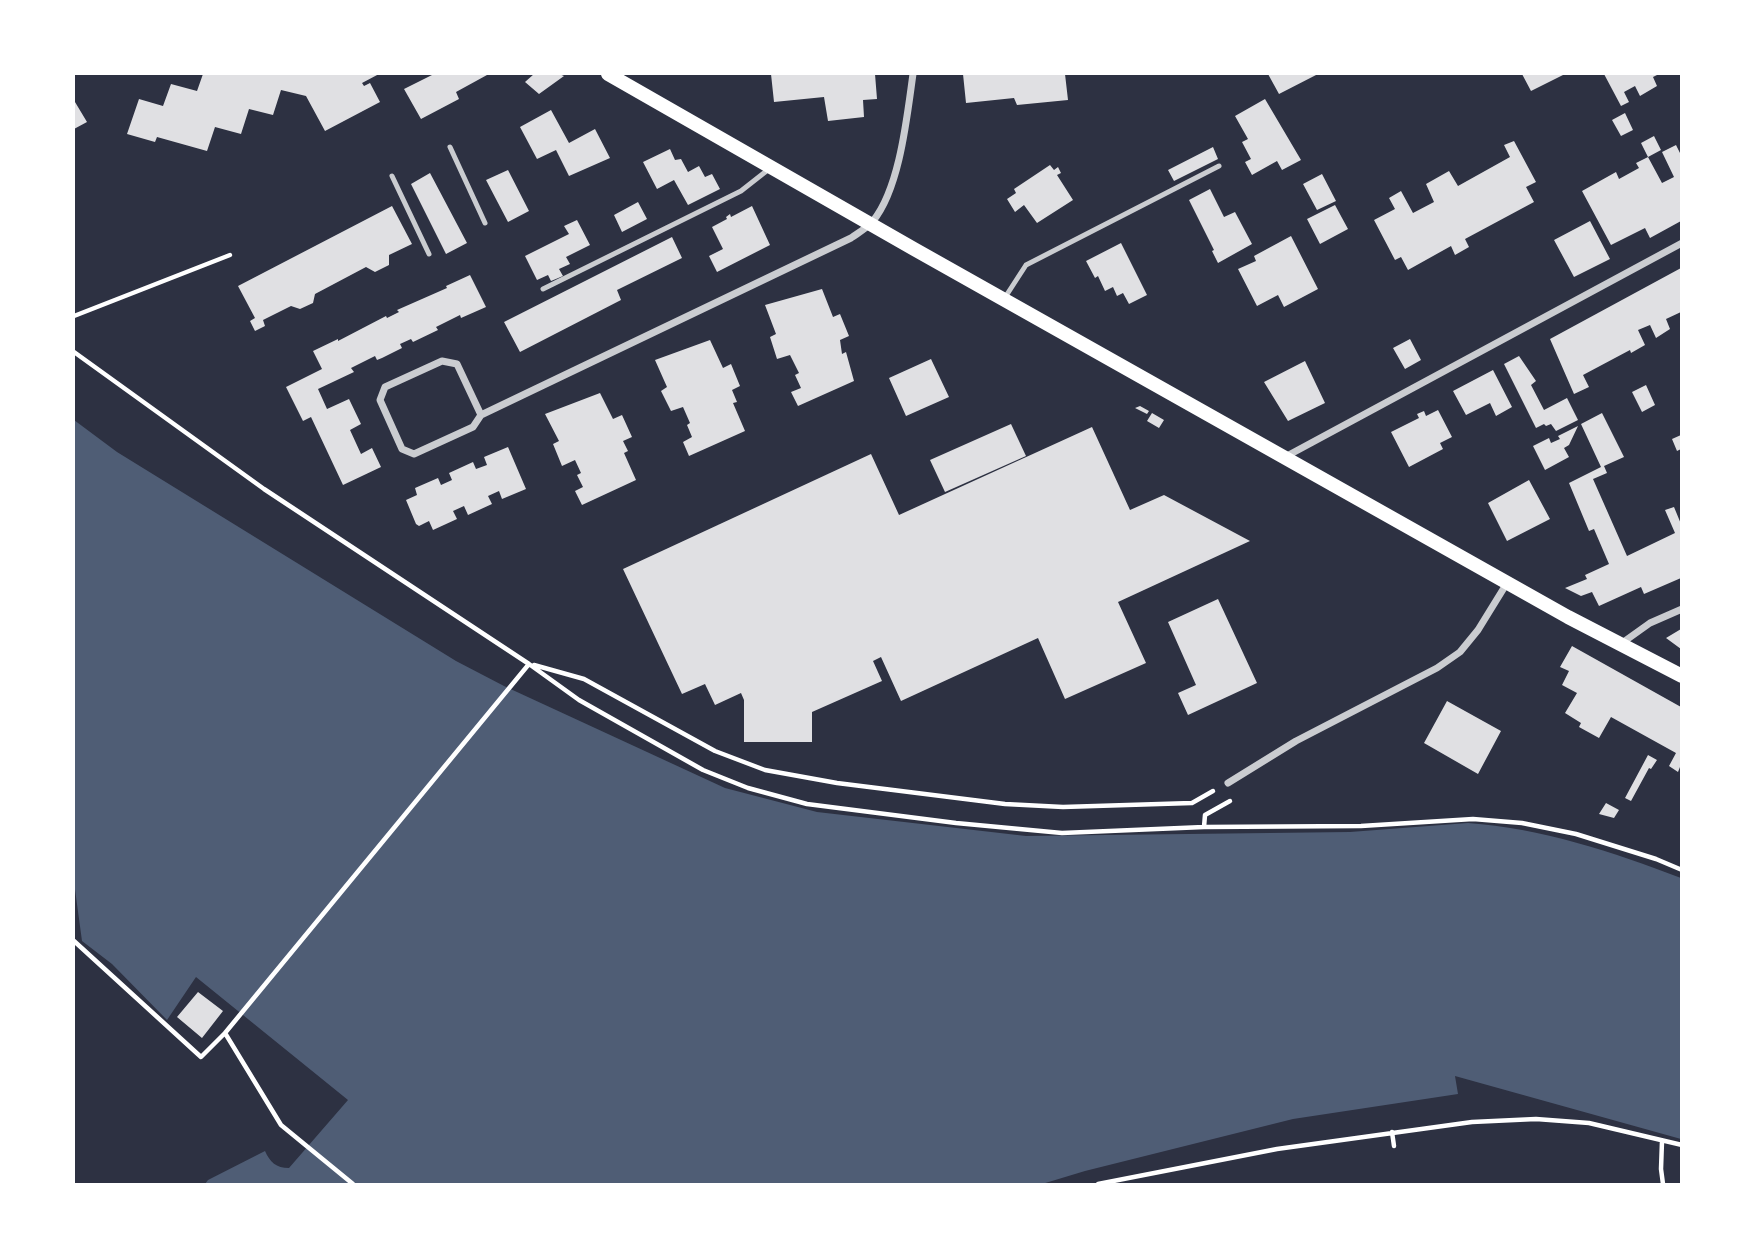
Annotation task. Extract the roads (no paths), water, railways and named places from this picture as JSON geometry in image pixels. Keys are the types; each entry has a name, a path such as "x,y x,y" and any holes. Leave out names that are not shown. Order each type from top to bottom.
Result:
{"main road":[{"path":"608,74 1507,583 1682,676"}],"street":[{"path":"481,415 457,364 448,360 385,387 381,393 380,400 402,449 414,454 473,427 481,415 851,238 871,223 887,201 913,74"},
{"path":"1285,457 1682,243"},
{"path":"1228,783 1296,741 1437,668 1460,652 1478,630 1507,583"},
{"path":"1621,644 1650,623 1682,609"}],"lane":[{"path":"450,147 485,223"},
{"path":"1004,299 1026,265 1219,166"},
{"path":"543,289 741,191 771,167"},
{"path":"392,176 429,254"}],"water":[{"path":"74,420 117,452 456,661 504,686 725,788 817,812 1026,836 1350,832 1468,823 1549,836 1630,859 1681,878 1681,1139 1455,1076 1458,1094 1293,1119 1042,1184 205,1184 265,1151 274,1164 289,1168 348,1100 196,977 167,1020 112,964 82,941 74,882"}]}
